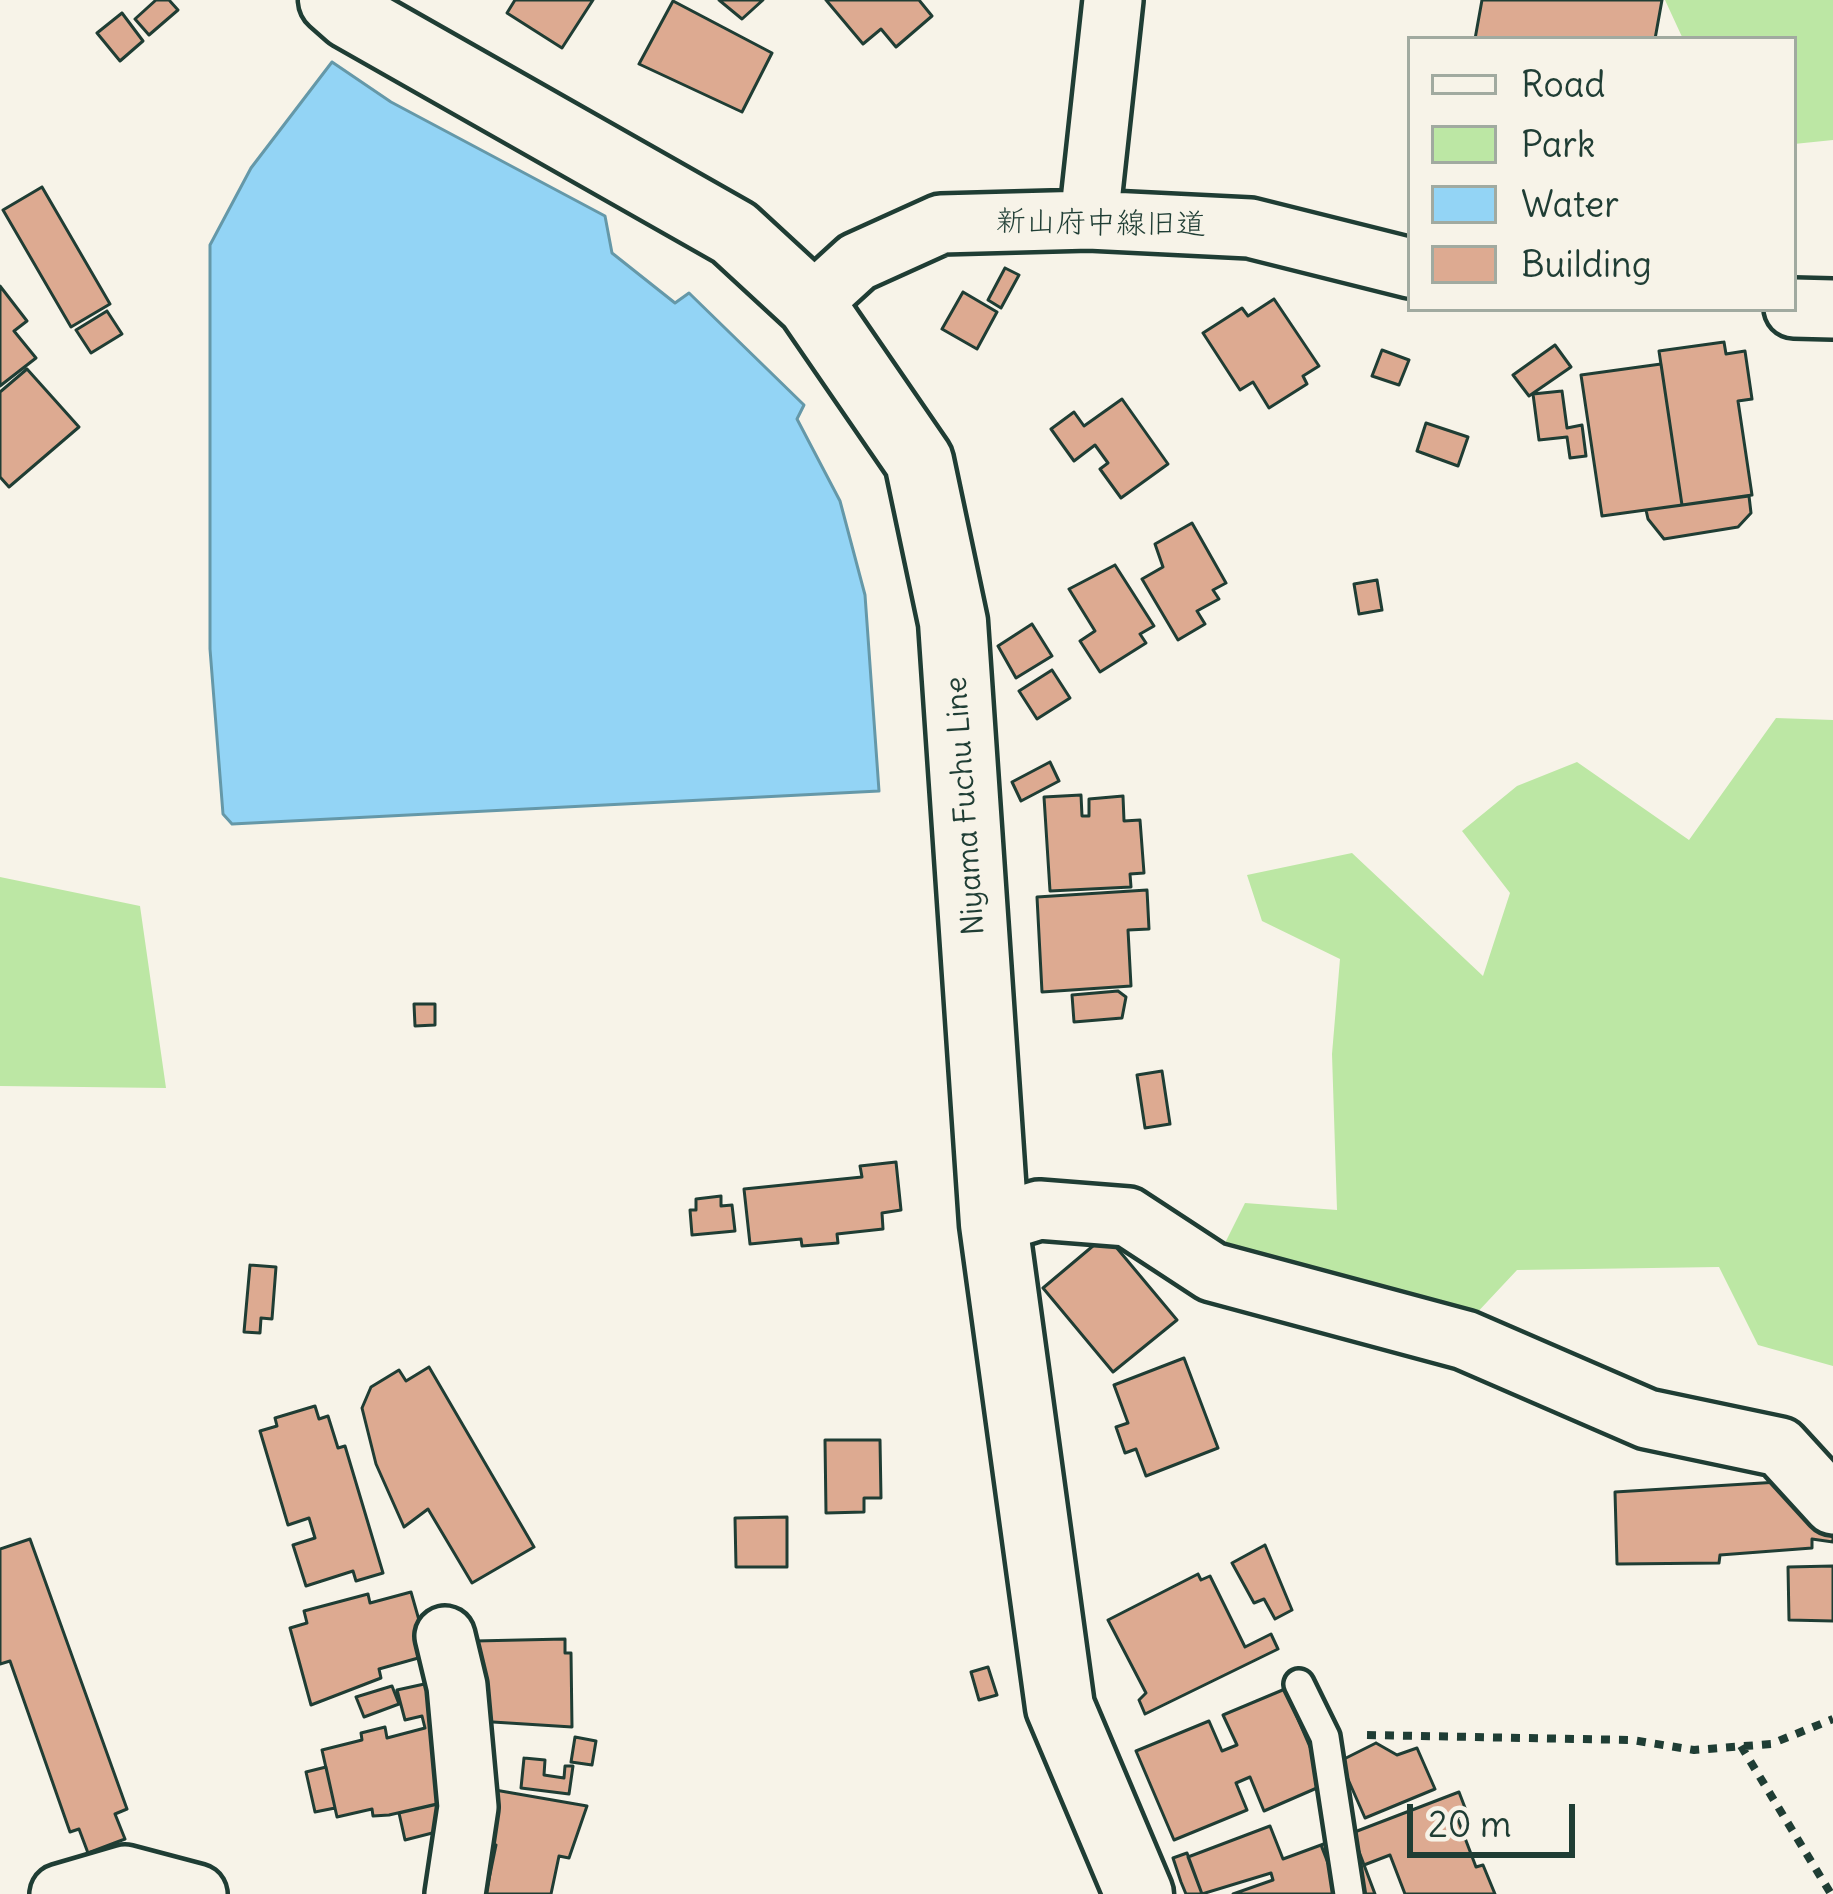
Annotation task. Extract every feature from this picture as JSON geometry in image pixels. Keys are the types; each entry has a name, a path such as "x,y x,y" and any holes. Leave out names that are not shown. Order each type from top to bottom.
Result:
{"main road":[{"name":"Niyama Fuchu Line","path":"333,0 350,15 734,232 811,304 919,461 953,622 994,1224 1060,1707 1139,1894"}],"street":[{"path":"1089,220 1113,0"},
{"name":"新山府中線旧道","path":"811,304 857,262 941,224 1089,220 1250,227 1407,267"},
{"path":"1797,308 1833,308"},
{"path":"994,1224 1039,1210 1128,1217 1212,1272 1465,1340 1647,1419 1780,1447 1833,1504"},
{"path":"445,1636 457,1686 468,1807 455,1894"},
{"path":"60,1894 124,1874 196,1894"}],"lane":[{"path":"1299,1684 1325,1737 1349,1894"}],"path":[{"path":"1325,1737 1420,1732 1632,1740 1694,1750 1771,1744 1833,1719"},
{"path":"1741,1746 1832,1894"}],"green space":[{"path":"1665,0 1833,0 1833,140 1797,144 1797,36 1682,36"},
{"path":"1776,718 1833,720 1833,1366 1758,1345 1719,1267 1517,1270 1458,1333 1214,1265 1245,1203 1337,1210 1332,1054 1340,959 1262,921 1247,875 1352,853 1483,976 1510,893 1462,831 1517,786 1577,762 1689,840"},
{"path":"0,877 140,906 166,1088 0,1086"}],"water":[{"path":"332,62 391,102 605,216 612,253 675,303 689,293 804,405 797,419 840,501 865,595 879,791 232,824 223,814 210,649 210,245 251,168"}],"building":[{"path":"156,0 169,0 178,10 149,35 135,19"},
{"path":"515,0 593,0 562,48 507,13"},
{"path":"719,0 763,0 742,19"},
{"path":"826,0 919,0 932,16 896,47 881,29 863,44"},
{"path":"1482,0 1662,0 1656,36 1476,36"},
{"path":"673,1 772,53 742,112 639,64"},
{"path":"122,13 143,41 120,61 97,33"},
{"path":"42,187 110,304 71,327 3,210"},
{"path":"1005,268 1019,275 1001,308 988,300"},
{"path":"0,286 27,321 14,331 36,358 0,386"},
{"path":"963,292 997,312 977,349 942,329"},
{"path":"1274,299 1319,366 1303,376 1307,384 1269,408 1253,382 1240,390 1203,333 1242,308 1248,316"},
{"path":"107,311 122,334 91,353 76,330"},
{"path":"1724,342 1726,354 1745,351 1752,399 1738,401 1752,495 1682,505 1659,351"},
{"path":"1555,345 1571,367 1529,396 1513,375"},
{"path":"1382,350 1409,360 1399,385 1372,376"},
{"path":"1661,364 1682,505 1602,516 1581,375"},
{"path":"27,369 79,427 9,487 0,477 0,392"},
{"path":"1562,391 1567,428 1582,425 1586,456 1570,458 1567,437 1539,440 1533,394"},
{"path":"1122,399 1168,464 1121,498 1100,469 1108,463 1095,445 1074,461 1051,429 1074,412 1084,426"},
{"path":"1426,423 1468,437 1458,466 1417,451"},
{"path":"1749,496 1751,513 1738,527 1664,539 1646,510"},
{"path":"1192,523 1226,583 1213,590 1219,599 1197,611 1205,624 1178,640 1142,579 1163,567 1155,544"},
{"path":"1115,565 1154,626 1140,634 1146,643 1100,672 1080,641 1095,631 1069,589"},
{"path":"1377,580 1382,610 1359,614 1354,584"},
{"path":"1032,624 1052,656 1016,678 998,646"},
{"path":"1052,670 1070,698 1037,719 1019,691"},
{"path":"1050,762 1059,781 1021,801 1012,782"},
{"path":"1081,795 1082,816 1089,816 1089,799 1123,796 1124,821 1140,820 1144,873 1130,874 1131,887 1050,891 1044,797"},
{"path":"1147,890 1149,929 1128,930 1131,986 1042,992 1037,897"},
{"path":"1118,991 1126,997 1122,1018 1074,1022 1072,995"},
{"path":"414,1004 435,1004 435,1025 415,1026"},
{"path":"1162,1071 1170,1124 1145,1128 1137,1075"},
{"path":"896,1162 901,1210 882,1213 883,1229 837,1234 838,1243 802,1246 801,1239 750,1244 744,1189 862,1177 860,1166"},
{"path":"721,1196 721,1206 732,1205 735,1231 692,1235 690,1210 696,1210 696,1199"},
{"path":"1106,1235 1177,1320 1113,1372 1043,1288"},
{"path":"250,1265 276,1267 272,1319 261,1318 260,1333 244,1332"},
{"path":"1184,1358 1218,1448 1146,1476 1136,1449 1125,1453 1116,1427 1128,1423 1114,1385"},
{"path":"429,1367 534,1547 472,1583 428,1509 404,1527 376,1464 362,1408 371,1387 399,1370 406,1381"},
{"path":"315,1406 319,1419 328,1416 338,1448 345,1446 383,1573 356,1581 353,1571 306,1586 293,1545 315,1538 309,1518 288,1525 260,1431 277,1426 275,1418"},
{"path":"825,1440 880,1440 881,1498 864,1498 864,1512 826,1513"},
{"path":"1795,1481 1833,1524 1833,1542 1812,1539 1812,1548 1720,1555 1719,1563 1617,1564 1615,1492"},
{"path":"787,1517 787,1567 736,1567 735,1518"},
{"path":"30,1539 127,1809 115,1814 125,1839 88,1853 79,1829 70,1832 10,1661 0,1664 0,1549"},
{"path":"1265,1545 1292,1610 1275,1619 1264,1599 1254,1603 1232,1563"},
{"path":"1833,1566 1833,1621 1789,1620 1788,1567"},
{"path":"1198,1574 1201,1580 1210,1576 1245,1647 1271,1634 1278,1649 1145,1714 1139,1700 1146,1693 1108,1620"},
{"path":"411,1592 429,1655 379,1669 381,1678 311,1705 290,1628 307,1623 304,1611 368,1594 370,1603"},
{"path":"565,1639 565,1653 571,1653 572,1727 477,1721 475,1641"},
{"path":"988,1667 997,1695 979,1700 971,1672"},
{"path":"438,1681 441,1803 389,1815 373,1816 372,1809 337,1817 322,1750 362,1740 361,1733 385,1727 387,1738 425,1728 422,1716 405,1720 397,1690"},
{"path":"392,1686 399,1704 364,1717 356,1697"},
{"path":"1285,1689 1326,1784 1264,1811 1250,1777 1236,1783 1247,1810 1174,1840 1136,1751 1209,1721 1222,1751 1237,1745 1223,1715"},
{"path":"575,1737 596,1741 592,1765 571,1762"},
{"path":"1376,1743 1397,1755 1417,1748 1435,1789 1365,1818 1340,1761"},
{"path":"524,1758 545,1760 544,1775 564,1778 565,1766 573,1766 569,1794 521,1788"},
{"path":"326,1767 335,1808 315,1812 306,1772"},
{"path":"495,1790 587,1806 569,1858 559,1856 551,1894 486,1894 496,1845 484,1844"},
{"path":"1459,1792 1467,1813 1457,1817 1476,1867 1483,1865 1495,1894 1405,1894 1390,1855 1364,1865 1352,1833"},
{"path":"438,1804 444,1830 405,1840 399,1813"},
{"path":"1270,1826 1283,1859 1321,1845 1340,1894 1233,1894 1273,1880 1271,1873 1202,1894 1188,1857"},
{"path":"1352,1833 1375,1894 1340,1894 1321,1845"},
{"path":"1187,1853 1202,1894 1186,1894 1181,1882 1173,1858"}]}
